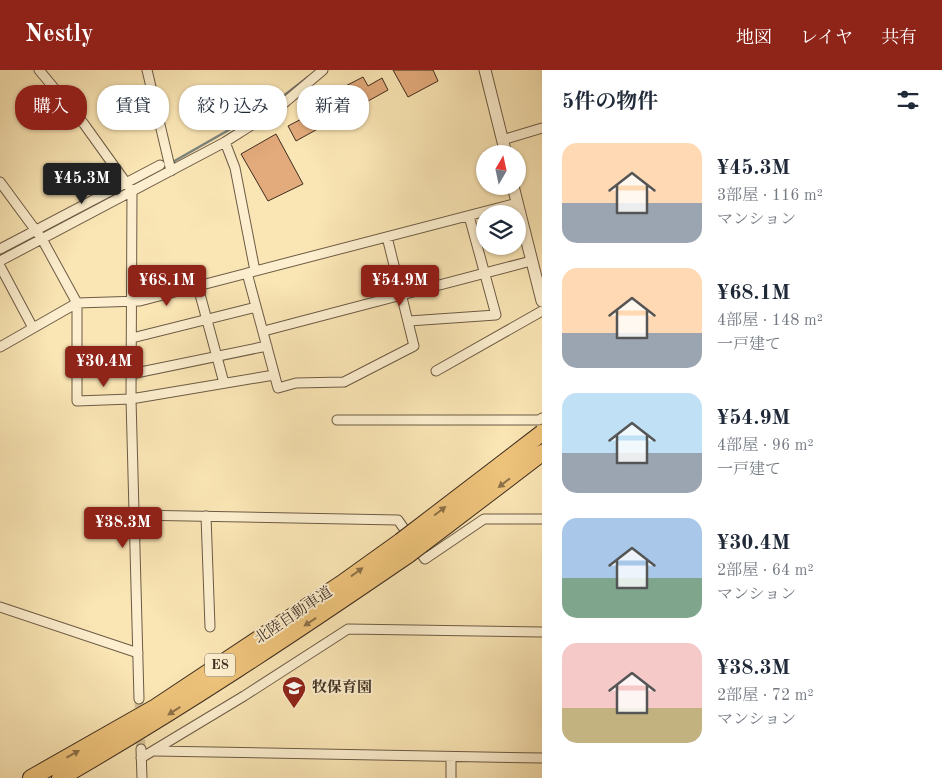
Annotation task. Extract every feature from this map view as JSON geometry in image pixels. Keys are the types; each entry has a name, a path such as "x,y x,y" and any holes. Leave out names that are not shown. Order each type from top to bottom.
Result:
{"highway":[{"name":"北陸自動車道","path":"31,778 156,707 335,588 405,548 542,433"},
{"name":"北陸自動車道","path":"60,778 153,724 234,672 405,548 542,453"}],"street":[{"path":"39,70 84,124 132,192 131,399 139,699"},
{"path":"147,70 164,163 171,171"},
{"path":"0,261 225,142 277,109 324,70"},
{"path":"484,70 503,145"},
{"path":"502,140 542,128"},
{"path":"225,142 235,168 256,306 278,388 296,384 344,382 414,346 387,237"},
{"path":"0,249 164,163"},
{"path":"0,182 37,230 77,303 77,401 131,399 274,375"},
{"path":"515,195 542,301"},
{"path":"0,347 77,303 132,302 198,287 517,203"},
{"path":"409,321 496,315 469,216"},
{"path":"0,266 33,328"},
{"path":"264,331 485,273 535,268"},
{"path":"198,287 224,384"},
{"path":"132,338 256,306"},
{"path":"436,370 542,311"},
{"path":"131,374 267,346"},
{"path":"338,420 539,420 542,418"},
{"path":"134,515 398,520 425,558 484,518 542,519"},
{"path":"206,516 210,627"},
{"path":"0,607 138,652"},
{"path":"154,751 348,629 542,632"},
{"path":"142,778 141,754 154,751 451,758 542,758"},
{"path":"451,758 451,778"}],"building":[{"path":"393,70 433,70 438,81 408,97"},
{"path":"363,77 367,85 348,85"},
{"path":"382,78 388,90 369,101 369,85"},
{"path":"297,121 297,130 316,130 296,141 288,126"},
{"path":"276,134 303,184 268,201 241,154"}],"waterway":[{"path":"171,163 269,107 308,77"},
{"path":"132,185 147,177"},
{"path":"47,231 127,188"},
{"path":"0,255 36,237"}],"tunnel":[{"path":"139,699 141,749"}],"place":[{"name":"牧保育園","path":"294,709"}]}
